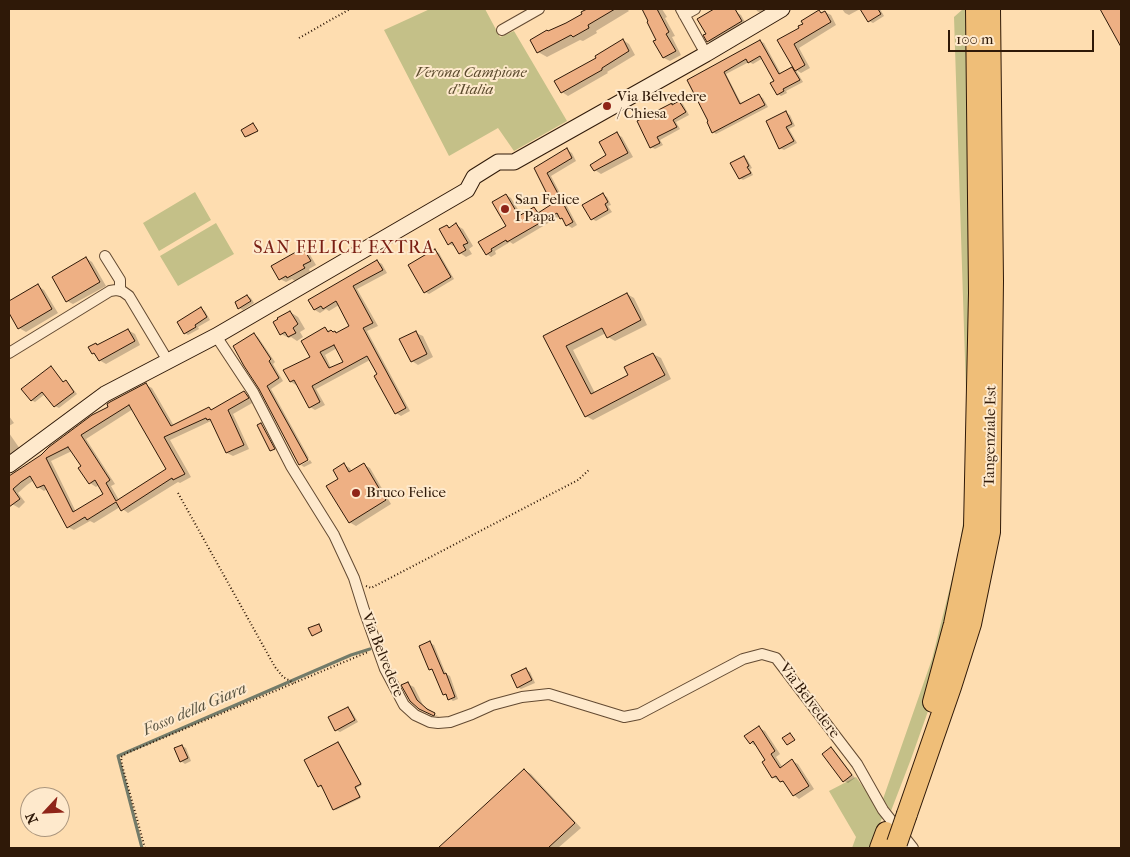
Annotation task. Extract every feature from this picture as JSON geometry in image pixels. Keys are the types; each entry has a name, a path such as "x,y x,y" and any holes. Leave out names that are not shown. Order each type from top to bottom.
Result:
{"highway":[{"name":"Tangenziale Est","path":"894,844 954,624 974,527 979,293 976,9"},
{"name":"Tangenziale Est","path":"902,810 951,687 971,624 990,532 993,281 990,9"}],"street":[{"path":"502,30 539,9"},
{"path":"695,9 682,12 706,54"},
{"path":"9,464 105,394 216,336 467,190 474,177 498,162 514,162 782,9"},
{"path":"106,256 120,280 120,291"},
{"path":"9,353 110,291 116,290 129,296 168,361"},
{"name":"Via Belvedere","path":"216,336 254,392 291,466 334,535 354,578 386,668 404,706 415,715 430,722 438,723 458,720 492,705 522,697 549,694 624,716 639,714 743,658 762,654 776,658 856,764 883,810 894,844"}],"path":[{"path":"299,38 350,9"},
{"path":"354,578 371,588 578,480 590,469"},
{"path":"178,493 275,667 283,677 294,683"},
{"path":"145,848 121,757 378,648"}],"green space":[{"name":"Verona Campione d'Italia","path":"430,9 485,9 500,37 514,31 567,121 514,151 498,128 449,156 384,30"},
{"path":"963,9 971,9 976,504 949,652 891,811 883,799 932,659 958,555 969,485 954,17"},
{"path":"195,192 211,220 159,251 143,223"},
{"path":"216,223 234,254 178,286 160,256"},
{"path":"856,777 878,808 882,818 870,848 852,848 856,837 829,791"}],"building":[{"path":"587,9 615,9 588,25 589,28 537,53 530,40 547,30 566,23"},
{"path":"642,9 657,9 669,32 666,34 676,51 663,58 653,41 656,40"},
{"path":"714,9 735,9 742,21 707,42 703,35 706,34 697,19"},
{"path":"860,9 878,9 881,14 868,22"},
{"path":"1100,9 1121,9 1121,47"},
{"path":"819,10 821,13 825,11 831,22 794,44 805,65 795,71 777,40 799,28 798,26 803,24 801,21"},
{"path":"623,39 629,51 602,68 602,70 561,93 554,81 596,58 595,56"},
{"path":"760,40 779,74 792,67 800,80 783,89 784,91 777,95 770,83 774,81 760,56 748,63 746,59 724,72 740,104 759,94 765,105 712,133 708,121 687,80"},
{"path":"679,101 686,112 673,120 677,127 657,137 660,143 650,148 637,121"},
{"path":"786,111 792,124 786,127 794,141 779,149 766,121"},
{"path":"253,123 258,131 245,137 241,130"},
{"path":"617,132 628,153 594,171 590,165 606,155 599,142"},
{"path":"567,148 572,158 547,173 573,222 566,226 557,213 507,242 506,240 491,249 492,251 486,255 478,242 506,226 492,202 506,194 519,216 534,207 538,213 552,204 534,168"},
{"path":"744,156 751,173 739,179 730,163"},
{"path":"603,193 608,202 605,204 608,210 591,220 582,205"},
{"path":"456,223 468,243 463,245 466,250 459,254 452,242 448,245 439,229 447,225 449,228"},
{"path":"303,248 311,261 303,265 305,268 287,278 286,276 279,280 271,266"},
{"path":"435,249 451,277 424,293 408,265"},
{"path":"86,257 100,282 66,302 52,277"},
{"path":"377,260 383,270 353,286 373,323 363,328 406,408 395,414 374,376 377,374 367,356 312,386 320,402 309,408 294,380 290,382 283,370 310,357 301,341 325,327 328,332 331,330 336,333 349,326 336,301 323,309 321,306 314,310 308,300","holes":["334,345 343,362 329,368 320,352"]},
{"path":"38,284 52,309 18,329 9,313 9,301"},
{"path":"627,293 641,320 607,338 602,328 566,346 591,394 628,375 624,367 653,353 665,375 585,417 543,336"},
{"path":"247,295 251,301 238,309 235,302"},
{"path":"201,307 207,317 195,325 196,327 184,334 177,322"},
{"path":"290,311 298,324 293,328 296,333 288,337 285,332 280,335 273,322"},
{"path":"128,329 135,341 99,361 88,347 96,343 97,345"},
{"path":"416,331 427,354 411,362 399,339"},
{"path":"254,333 271,359 269,361 279,378 267,386 308,460 299,465 259,389 233,346"},
{"path":"51,366 63,382 66,380 74,392 54,407 42,392 31,401 21,389"},
{"path":"146,383 171,426 209,407 211,410 244,391 249,398 228,410 244,445 226,453 210,419 207,420 206,418 164,437 185,474 173,480 172,478 121,511 116,502 87,520 85,517 67,528 44,485 37,488 30,476 13,489 20,499 9,507 9,476 41,455 92,415 108,407 107,404","holes":["129,405 166,469 116,501 106,483 110,480 81,435","68,447 81,466 78,468 89,484 95,480 103,494 73,512 46,458"]},
{"path":"261,423 275,449 270,451 257,425"},
{"name":"Bruco Felice","path":"344,463 349,472 364,463 386,500 349,523 326,486 338,479 333,470"},
{"path":"319,624 322,631 312,636 308,628"},
{"path":"430,641 444,674 446,673 455,697 448,700 446,694 443,695 432,669 429,670 419,646"},
{"path":"526,668 532,680 517,688 511,675"},
{"path":"408,682 417,700 435,713 434,716 419,709 410,701 401,685"},
{"path":"348,707 355,720 335,731 328,717"},
{"path":"759,726 775,751 771,754 780,768 792,759 809,786 793,796 783,781 780,782 776,776 772,778 762,762 765,760 753,741 750,744 744,736"},
{"path":"790,733 795,740 787,745 782,738"},
{"path":"338,742 361,784 355,787 360,797 333,810 321,785 318,787 304,760"},
{"path":"182,745 188,758 180,762 174,748"},
{"path":"831,747 852,775 843,782 822,754"},
{"path":"524,769 575,823 548,848 438,848"}],"waterway":[{"name":"Fosso della Giara","path":"142,848 118,756 351,655 370,649"}],"place":[{"name":"Via Belvedere / Chiesa","path":"607,106"},
{"name":"San Felice I Papa","path":"505,209"},
{"name":"Bruco Felice","path":"356,493"}],"district":[{"name":"SAN FELICE EXTRA","path":"344,249"}]}
